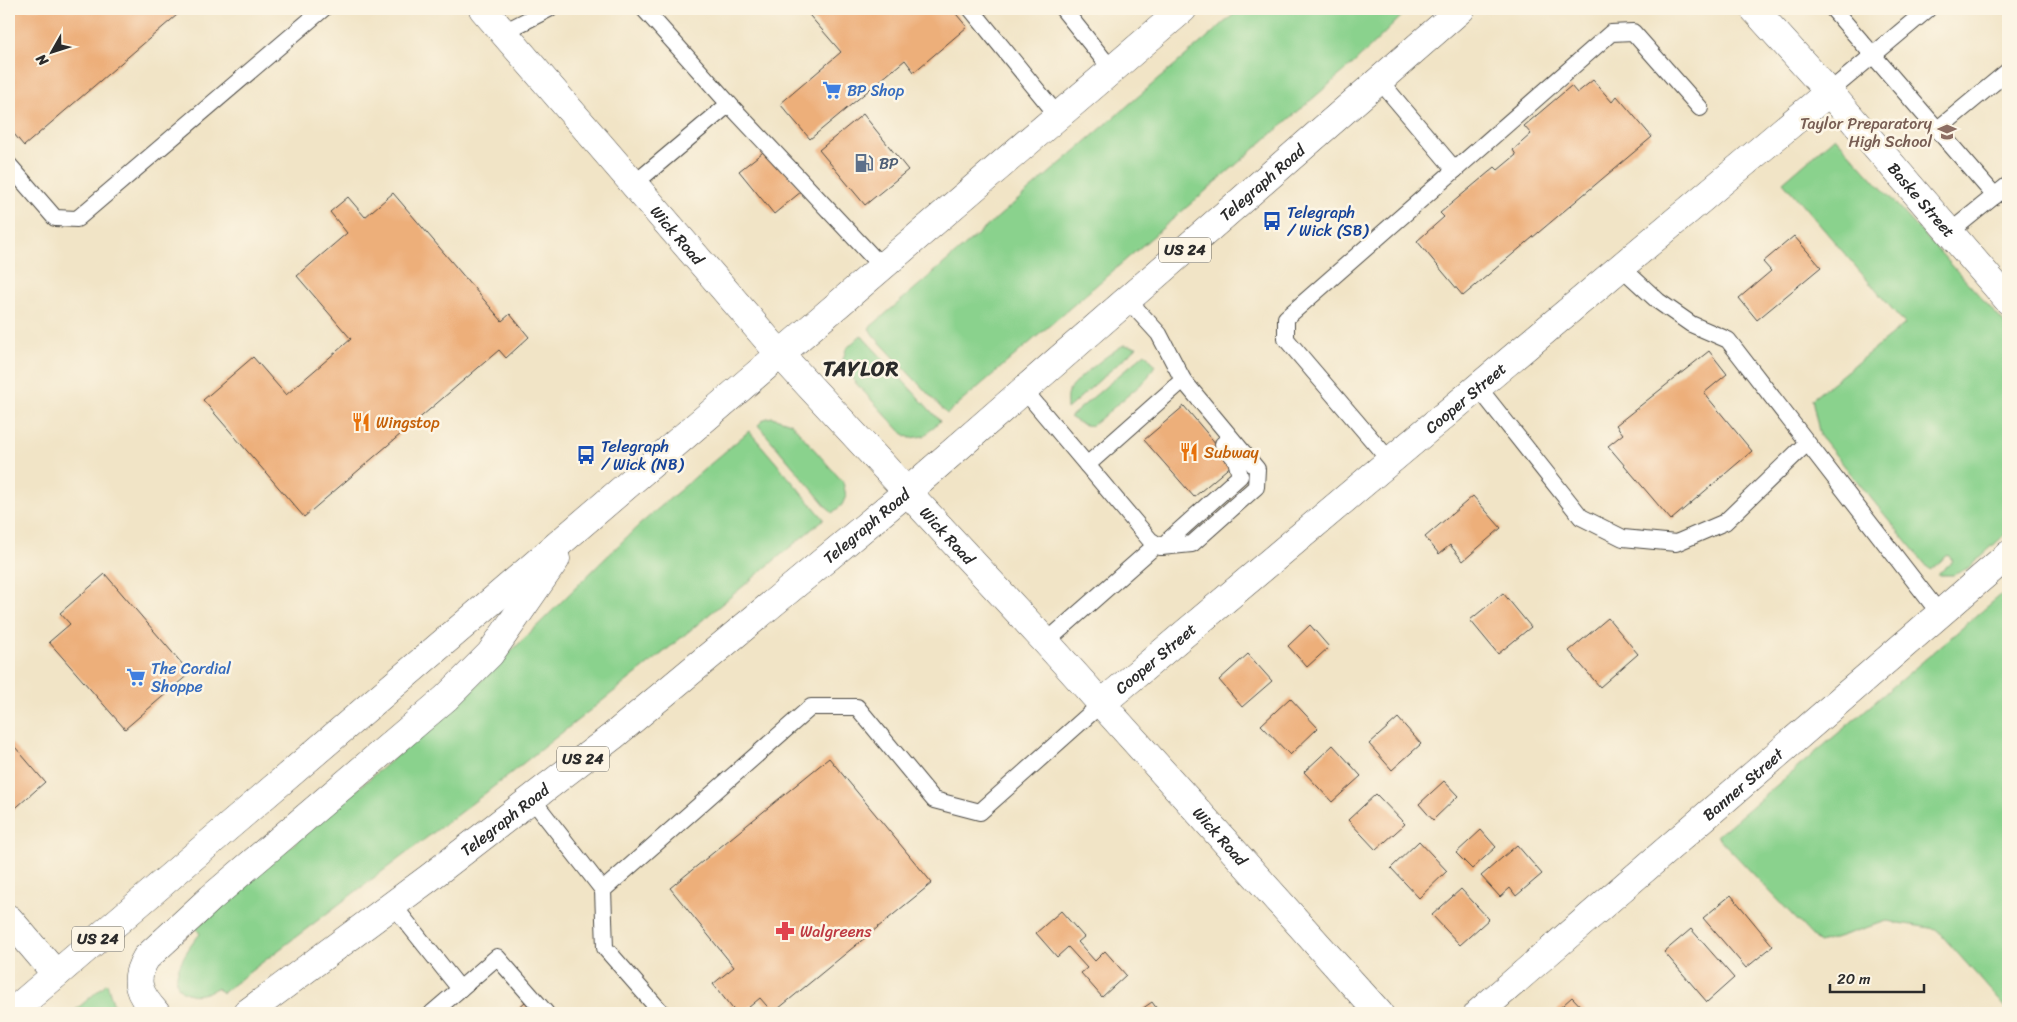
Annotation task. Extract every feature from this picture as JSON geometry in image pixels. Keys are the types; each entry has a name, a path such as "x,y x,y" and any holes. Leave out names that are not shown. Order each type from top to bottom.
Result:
{"main road":[{"name":"Wick Road","path":"483,9 779,353 1046,642 1379,1013"},
{"name":"US 24","path":"11,1013 779,353 1183,9"},
{"name":"Telegraph Road","path":"247,1013 393,905 613,736 908,491 1461,9"},
{"name":"Baske Street","path":"1754,9 1829,92 2008,300"},
{"name":"Cooper Street","path":"1101,704 1829,92"},
{"path":"156,1013 141,994 138,985 139,969 146,958 211,898 446,698 490,654 580,525"},
{"name":"Banner Street","path":"1478,1013 2008,555"},
{"path":"9,919 56,974"}],"lane":[{"path":"9,165 55,218 77,219 323,9"},
{"path":"504,32 549,9"},
{"path":"644,9 729,104 882,266"},
{"path":"971,9 1058,116"},
{"path":"1062,9 1112,70"},
{"path":"1833,9 1995,196"},
{"path":"1829,92 1928,9"},
{"path":"1390,461 1286,339 1286,318 1611,33 1633,32 1700,108"},
{"path":"1938,130 2008,71"},
{"path":"1380,81 1455,170"},
{"path":"634,184 729,104"},
{"path":"1950,232 2008,185"},
{"path":"1621,267 1658,301 1691,324 1728,340 1940,614"},
{"path":"1046,642 1158,546 1192,544 1256,487 1257,469 1185,383 1158,334 1128,300"},
{"path":"1087,465 1185,383"},
{"path":"1478,387 1581,517 1623,538 1676,543 1725,522 1807,443"},
{"path":"1024,390 1144,534 1158,546"},
{"path":"603,890 812,707 856,707 934,800 980,812 1101,704"},
{"path":"532,799 603,890 605,948 662,1013"},
{"path":"393,905 460,989"},
{"path":"432,1013 497,956 546,1013"}],"green space":[{"path":"1240,9 1409,9 1354,63 947,414 873,335 869,328"},
{"path":"1835,137 2008,327 2008,532 1968,568 1953,575 1937,575 1953,561 1948,555 1930,570 1820,436 1812,399 1905,324 1783,182"},
{"path":"861,335 940,421 924,436 910,438 902,433 854,381 842,363 846,349"},
{"path":"1124,345 1137,347 1067,409 1067,394 1071,387 1093,367"},
{"path":"1145,353 1155,365 1146,380 1093,425 1084,425 1070,417"},
{"path":"772,417 791,423 843,482 846,496 842,505 832,513 758,425 764,419"},
{"path":"749,431 824,519 664,652 483,795 222,993 217,988 195,995 180,989 177,982 177,974 185,955 200,934 196,928 468,694 638,526"},
{"path":"2008,589 2008,1010 1936,929 1887,921 1819,943 1717,836"},
{"path":"107,983 116,1013 72,1013"}],"building":[{"path":"9,9 184,9 24,146 9,128"},
{"path":"804,9 952,9 967,27 914,72 905,60 810,139 780,104 841,52"},
{"path":"1593,80 1612,102 1617,96 1652,137 1463,296 1417,241 1444,217 1440,213 1495,167 1498,170 1516,155 1513,150 1531,134 1524,126 1571,86 1577,93"},
{"path":"863,114 908,170 865,205 819,150"},
{"path":"767,149 802,191 774,214 739,171"},
{"path":"393,193 502,321 510,314 529,337 506,358 499,350 304,517 203,400 253,357 286,395 351,339 297,276 347,233 330,212 348,197 365,217"},
{"path":"1794,236 1821,267 1757,320 1739,298 1771,271 1763,262"},
{"path":"1709,351 1727,374 1704,393 1752,451 1671,520 1608,446 1623,434 1616,425"},
{"name":"Subway","path":"1184,406 1233,464 1194,497 1144,440"},
{"path":"1473,496 1501,528 1463,561 1450,545 1439,554 1425,537"},
{"path":"105,574 190,673 125,729 49,642 70,624 60,613"},
{"path":"1503,593 1531,627 1498,654 1470,620"},
{"path":"1608,618 1638,654 1600,687 1569,651"},
{"path":"1310,625 1329,647 1307,667 1288,646"},
{"path":"1248,654 1272,681 1242,707 1219,680"},
{"path":"1290,698 1318,728 1290,755 1261,725"},
{"path":"1398,718 1421,744 1392,770 1369,744"},
{"path":"9,740 45,782 9,814"},
{"path":"1333,745 1361,776 1332,802 1304,772"},
{"name":"Walgreens","path":"829,758 932,883 773,1013 760,998 742,1013 736,1013 713,984 734,967 670,888"},
{"path":"1444,781 1458,796 1433,820 1419,804"},
{"path":"1376,794 1405,824 1376,850 1348,820"},
{"path":"1481,830 1496,847 1472,869 1456,853"},
{"path":"1419,841 1447,871 1419,898 1391,868"},
{"path":"1517,845 1542,874 1516,896 1510,888 1500,897 1481,876"},
{"path":"1461,889 1489,919 1460,945 1432,915"},
{"path":"1731,895 1773,946 1746,968 1703,918"},
{"path":"1061,911 1084,937 1078,942 1095,961 1105,951 1126,975 1102,997 1081,973 1087,968 1068,947 1057,957 1036,933"},
{"path":"1691,929 1734,978 1707,1002 1664,952"},
{"path":"1572,997 1587,1013 1554,1013"},
{"path":"525,1002 535,1013 512,1013"},
{"path":"1152,1002 1160,1013 1136,1013"}],"place":[{"name":"BP Shop","path":"832,90"},
{"name":"Taylor Preparatory High School","path":"1947,132"},
{"name":"BP","path":"864,163"},
{"name":"Telegraph / Wick (SB)","path":"1272,221"},
{"name":"Wingstop","path":"361,422"},
{"name":"Subway","path":"1189,452"},
{"name":"Telegraph / Wick (NB)","path":"586,455"},
{"name":"The Cordial Shoppe","path":"136,677"},
{"name":"Walgreens","path":"785,931"}],"district":[{"name":"TAYLOR","path":"861,369"}]}
